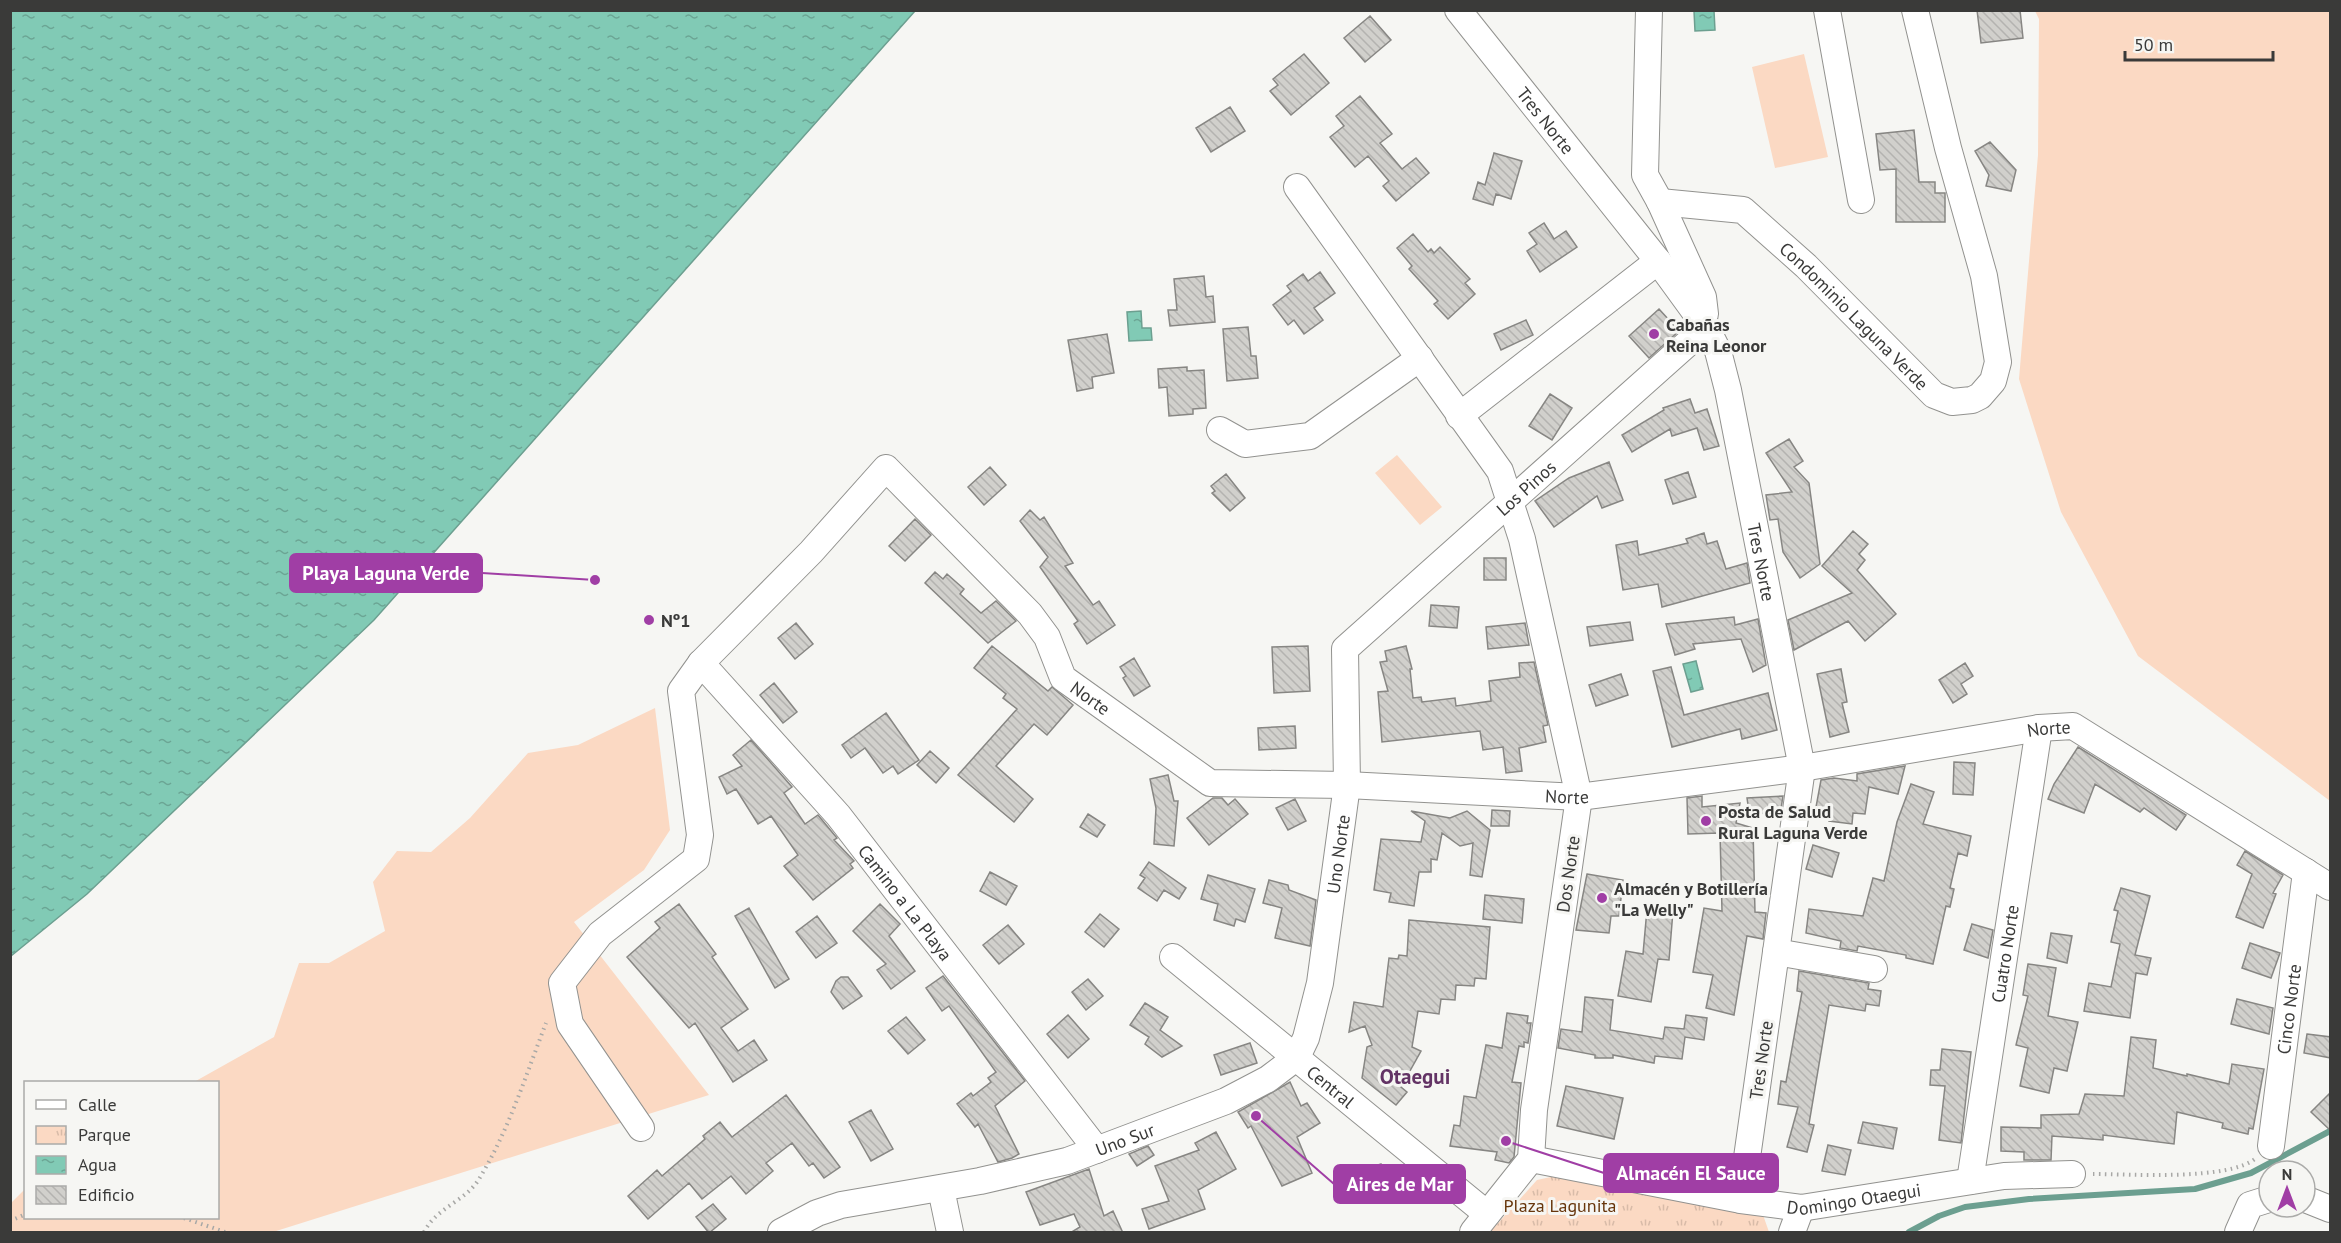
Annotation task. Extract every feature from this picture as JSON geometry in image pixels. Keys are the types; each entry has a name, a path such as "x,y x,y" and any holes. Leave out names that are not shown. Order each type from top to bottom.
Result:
{"street":[{"name":"Tres Norte","path":"1458,10 1658,261 1706,327 1718,351 1728,390 1802,768 1741,1200"},
{"path":"1649,10 1645,175 1660,202 1703,297 1706,327"},
{"path":"1827,10 1861,200"},
{"name":"Condominio Laguna Verde","path":"1660,202 1743,210 1806,266 1934,395 1952,402 1971,400 1980,396 1993,381 1998,362 1984,276 1948,148 1915,10"},
{"name":"Dos Norte","path":"1297,186 1500,471 1508,502 1522,539 1579,797 1534,1110 1531,1159"},
{"path":"1459,416 1658,261"},
{"name":"Los Pinos","path":"1346,649 1706,327"},
{"path":"1220,430 1245,444 1310,436 1420,358"},
{"name":"Norte","path":"701,663 811,552 886,468 1030,614 1047,637 1063,678 1210,783 1347,786 1579,797 1802,768 2039,728 2073,726 2331,887"},
{"name":"Uno Norte","path":"1297,1057 1306,1038 1320,983 1347,786 1346,649"},
{"path":"641,1128 570,1024 562,983 600,934 696,859 700,835 681,691 701,663"},
{"name":"Camino a La Playa","path":"701,663 838,815 1097,1150"},
{"name":"Cuatro Norte","path":"1970,1181 2039,728"},
{"name":"Cinco Norte","path":"2271,1146 2306,872"},
{"path":"1776,952 1874,969"},
{"name":"Central","path":"1173,957 1297,1057 1480,1223"},
{"name":"Uno Sur","path":"781,1233 817,1213 841,1205 906,1192 941,1189 1067,1161 1226,1101 1268,1079 1297,1057"},
{"path":"1480,1223 1531,1159"},
{"name":"Domingo Otaegui","path":"1531,1159 1741,1200 1801,1208 2004,1176 2072,1174"},
{"path":"941,1189 950,1233"},
{"path":"2238,1233 2250,1205 2257,1203"},
{"path":"1792,1233 1801,1208"}],"path":[{"path":"424,1233 430,1219 478,1182 500,1137 562,983"},
{"path":"2072,1174 2217,1172 2250,1164 2271,1146"},
{"path":"10,1221 24,1215"},
{"path":"187,1219 225,1233"}],"green space":[{"path":"2035,11 2330,11 2330,801 2138,656 2061,512 2019,379 2038,155 2039,19"},
{"path":"1804,54 1828,157 1775,168 1752,67"},
{"path":"1397,455 1442,507 1420,525 1375,473"},
{"path":"655,708 670,830 644,870 574,922 709,1095 273,1232 11,1232 11,1203 24,1190 24,1219 219,1219 219,1081 196,1081 274,1037 299,963 329,963 385,931 373,882 397,851 431,852 470,818 528,753 578,745"},
{"name":"Plaza Lagunita","path":"1560,1175 1762,1212 1769,1232 1490,1232 1537,1180"}],"water":[{"path":"11,10 915,11 374,620 87,894 11,956"},
{"path":"1694,11 1714,11 1715,30 1695,31"},
{"path":"1141,311 1142,328 1151,328 1152,340 1129,341 1127,312"},
{"path":"1696,661 1703,689 1691,692 1683,664"}],"building":[{"path":"1977,10 2020,10 2023,38 1981,43"},
{"path":"1370,16 1391,40 1365,62 1344,38"},
{"path":"1304,54 1329,83 1291,115 1270,91 1278,85 1273,79"},
{"path":"1360,96 1392,134 1380,143 1402,169 1416,158 1429,173 1396,201 1383,186 1389,181 1368,156 1355,167 1330,137 1344,126 1336,116"},
{"path":"1230,107 1245,131 1211,152 1196,128"},
{"path":"1914,130 1919,182 1935,182 1935,193 1945,193 1945,222 1896,222 1896,169 1880,170 1876,134"},
{"path":"1990,142 2016,170 2011,191 1986,186 1989,175 1975,151"},
{"path":"1494,153 1522,161 1511,199 1496,194 1493,205 1473,199 1478,182 1485,185"},
{"path":"1544,223 1554,239 1566,231 1577,247 1540,272 1527,251 1537,244 1529,233"},
{"path":"1413,234 1428,252 1431,249 1434,253 1440,247 1470,279 1465,283 1475,294 1448,319 1434,304 1438,301 1409,269 1412,266 1397,248"},
{"path":"1320,272 1335,293 1314,308 1323,320 1304,334 1294,320 1288,325 1273,305 1291,291 1287,286 1303,274 1308,281"},
{"path":"1204,276 1206,297 1213,296 1215,322 1170,326 1168,310 1177,310 1174,279"},
{"name":"Cabañas Reina Leonor","path":"1659,309 1679,331 1649,358 1629,336"},
{"path":"1526,320 1533,335 1501,350 1494,334"},
{"path":"1248,327 1251,356 1256,356 1258,378 1227,381 1223,329"},
{"path":"1107,334 1114,373 1092,377 1093,388 1077,391 1068,340"},
{"path":"1187,367 1187,371 1204,370 1206,408 1193,409 1193,414 1169,416 1167,387 1159,388 1158,369"},
{"path":"1550,394 1572,408 1552,440 1529,426"},
{"path":"1690,399 1695,413 1707,409 1719,446 1704,450 1697,428 1672,436 1670,429 1632,452 1622,435 1664,410 1663,408"},
{"path":"1789,439 1803,461 1794,467 1809,483 1820,564 1800,578 1783,552 1778,519 1770,520 1766,495 1792,492 1766,453"},
{"path":"1609,462 1623,500 1602,508 1597,496 1554,527 1535,501 1569,478"},
{"path":"990,467 1006,485 984,505 968,487"},
{"path":"1688,472 1696,497 1673,504 1665,480"},
{"path":"1226,474 1245,498 1230,511 1212,493 1215,491 1211,486"},
{"path":"1030,510 1040,520 1044,517 1073,563 1065,566 1093,605 1099,601 1115,625 1087,644 1074,624 1078,621 1040,567 1048,557 1020,521"},
{"path":"915,519 931,535 905,561 889,546"},
{"path":"1853,531 1868,544 1859,554 1865,560 1857,570 1896,614 1865,641 1848,621 1794,650 1788,620 1852,593 1822,566"},
{"path":"1704,533 1707,544 1717,541 1726,569 1747,563 1750,583 1662,607 1658,584 1623,590 1616,545 1637,541 1639,555 1688,543 1686,539"},
{"path":"1484,558 1506,558 1506,580 1484,580"},
{"path":"935,572 943,579 947,574 964,589 960,594 981,613 996,601 1016,621 988,643 925,583"},
{"path":"1431,605 1459,607 1457,628 1429,626"},
{"path":"1734,617 1735,625 1758,619 1766,665 1753,672 1741,639 1693,644 1695,649 1675,655 1666,624"},
{"path":"1630,622 1633,640 1590,646 1587,627"},
{"path":"796,623 813,644 795,659 778,638"},
{"path":"1525,623 1529,645 1488,649 1486,627"},
{"path":"992,646 1048,691 1052,687 1073,705 1047,735 1034,724 996,766 1033,799 1014,822 958,775 1017,709 1003,698 1006,694 974,668"},
{"path":"1308,646 1310,691 1274,693 1272,647"},
{"path":"1406,646 1412,669 1410,669 1413,698 1421,697 1422,702 1455,698 1456,706 1491,701 1489,681 1520,677 1519,663 1534,662 1548,725 1543,726 1546,742 1519,748 1522,771 1506,773 1503,747 1483,750 1480,731 1382,742 1378,692 1388,691 1380,662 1387,661 1385,651"},
{"path":"1134,658 1150,686 1134,696 1123,678 1126,676 1120,667"},
{"path":"1965,663 1973,676 1961,684 1967,694 1953,703 1939,680"},
{"path":"1671,667 1684,715 1768,693 1777,730 1742,739 1740,729 1672,747 1653,671"},
{"path":"1841,669 1847,702 1842,703 1849,732 1830,737 1817,674"},
{"path":"1621,674 1628,695 1596,706 1589,685"},
{"path":"774,683 797,712 783,723 760,695"},
{"path":"886,713 919,760 898,774 893,766 883,773 865,748 851,758 842,745"},
{"path":"1295,726 1296,748 1259,750 1258,728"},
{"path":"751,740 792,787 784,793 805,824 818,815 837,838 834,840 854,861 850,864 853,868 813,900 784,866 798,855 771,816 758,824 736,789 727,794 719,777 742,766 733,755"},
{"path":"2078,747 2186,815 2176,830 2144,808 2140,812 2095,784 2084,813 2048,799 2054,784"},
{"path":"930,751 949,768 936,783 917,765"},
{"path":"1954,762 1975,763 1973,795 1953,794"},
{"path":"1905,766 1898,794 1869,787 1865,814 1853,813 1852,824 1829,821 1830,809 1816,807 1821,780 1834,778 1857,781 1857,774"},
{"path":"1168,775 1174,801 1178,801 1174,846 1154,844 1156,808 1150,779"},
{"path":"1911,784 1934,792 1923,824 1971,836 1967,856 1958,853 1950,888 1954,889 1950,907 1946,906 1933,964 1906,958 1906,955 1858,946 1857,951 1840,948 1841,941 1806,933 1809,909 1863,916 1873,878 1884,881 1897,822"},
{"path":"1702,796 1702,807 1740,803 1736,823 1753,828 1755,912 1766,913 1763,939 1747,936 1734,1015 1706,1008 1713,975 1693,972 1704,908 1722,911 1720,833 1688,834 1687,798"},
{"path":"1783,796 1780,815 1749,812 1747,798"},
{"path":"1213,798 1222,798 1228,805 1235,799 1248,814 1209,845 1187,818"},
{"path":"1295,799 1306,821 1288,830 1276,808"},
{"path":"1492,810 1510,811 1509,826 1491,826"},
{"path":"1411,811 1450,818 1467,811 1490,830 1482,877 1470,875 1473,843 1460,846 1442,833 1437,860 1431,859 1431,872 1419,872 1414,906 1389,902 1391,893 1374,890 1381,839 1421,842 1425,821"},
{"path":"1088,814 1105,825 1097,837 1080,827"},
{"path":"1813,845 1839,853 1832,877 1806,869"},
{"path":"2245,851 2283,875 2273,893 2276,894 2263,928 2236,917 2252,874 2237,865"},
{"path":"1149,862 1186,888 1179,899 1164,890 1157,901 1138,888 1145,878 1140,875"},
{"path":"990,872 1017,886 1006,905 980,891"},
{"name":"Almacén y Botillería \"La Welly\"","path":"1587,874 1623,880 1619,916 1611,916 1609,933 1576,930"},
{"path":"1208,875 1255,889 1245,922 1236,919 1234,926 1214,920 1218,904 1201,899"},
{"path":"1269,880 1288,885 1289,890 1316,900 1310,946 1275,938 1282,908 1263,903"},
{"path":"2121,888 2150,896 2135,955 2151,958 2147,975 2136,973 2130,1018 2084,1011 2089,983 2111,987 2120,944 2111,942 2118,911 2114,910"},
{"path":"1485,895 1524,899 1522,923 1483,919"},
{"path":"679,904 716,954 712,957 748,1009 721,1028 738,1051 754,1040 767,1060 733,1082 695,1023 689,1028 627,957 660,928 655,922"},
{"path":"880,904 900,924 889,936 915,971 891,989 877,970 886,964 853,931"},
{"path":"749,908 789,979 775,988 735,916"},
{"path":"1647,909 1673,911 1669,960 1658,959 1651,1002 1618,996 1626,951 1643,954"},
{"path":"1100,914 1119,929 1104,947 1085,932"},
{"path":"817,916 837,943 816,958 796,932"},
{"path":"1409,920 1490,927 1486,979 1475,978 1474,986 1456,985 1455,1000 1441,999 1439,1014 1418,1011 1412,1047 1421,1051 1401,1087 1407,1092 1396,1105 1362,1078 1367,1047 1372,1045 1365,1026 1349,1032 1354,1002 1383,1007 1389,958 1398,959 1399,955 1407,956"},
{"path":"1972,924 1993,930 1988,958 1964,950"},
{"path":"1008,925 1024,944 999,964 983,945"},
{"path":"2051,933 2072,936 2067,963 2047,958"},
{"path":"2250,943 2280,953 2271,978 2242,968"},
{"path":"2028,964 2056,968 2048,1016 2078,1022 2067,1071 2054,1068 2049,1093 2020,1086 2028,1048 2016,1045 2028,996 2023,995"},
{"path":"1799,971 1869,983 1868,989 1881,991 1879,1006 1866,1004 1865,1011 1829,1005 1809,1124 1814,1125 1807,1152 1787,1147 1798,1107 1778,1104 1781,1081 1786,1082 1802,992 1797,991"},
{"path":"943,976 1025,1081 995,1106 1019,1154 1012,1158 998,1162 978,1124 975,1127 957,1104 971,1093 973,1096 991,1082 988,1078 996,1072 949,1006 942,1011 926,988"},
{"path":"841,977 848,977 862,996 843,1009 831,992 836,981"},
{"path":"1088,979 1103,996 1086,1010 1072,992"},
{"path":"1585,997 1613,1000 1610,1030 1663,1039 1665,1027 1684,1029 1686,1015 1707,1018 1704,1040 1685,1037 1682,1059 1655,1056 1654,1063 1613,1055 1613,1058 1595,1058 1595,1055 1558,1048 1561,1029 1582,1032"},
{"path":"2237,999 2273,1008 2269,1034 2231,1024"},
{"path":"1145,1003 1168,1017 1160,1030 1182,1046 1162,1057 1145,1044 1149,1037 1130,1025"},
{"path":"1507,1013 1528,1016 1527,1023 1531,1023 1528,1043 1524,1042 1524,1047 1519,1046 1512,1082 1521,1083 1514,1157 1509,1163 1495,1160 1497,1152 1450,1146 1454,1125 1460,1126 1464,1096 1476,1098 1486,1045 1502,1048"},
{"path":"1068,1015 1089,1039 1068,1058 1047,1034"},
{"path":"906,1017 925,1040 908,1054 888,1031"},
{"path":"2307,1034 2331,1037 2331,1058 2304,1053"},
{"path":"2131,1037 2156,1040 2153,1068 2229,1084 2232,1064 2264,1069 2253,1129 2249,1128 2248,1134 2222,1128 2223,1123 2177,1112 2174,1144 2103,1135 2103,1140 2052,1136 2051,1160 2024,1160 2024,1152 2001,1151 2001,1127 2041,1128 2041,1115 2079,1114 2085,1094 2124,1096"},
{"path":"1250,1043 1257,1063 1221,1075 1214,1055"},
{"path":"1942,1049 1971,1052 1961,1143 1939,1140 1945,1086 1930,1085 1931,1070 1940,1070"},
{"path":"1290,1082 1301,1106 1307,1103 1320,1123 1297,1137 1312,1173 1282,1186 1251,1126 1248,1128 1238,1112"},
{"path":"1566,1086 1623,1098 1614,1139 1557,1126"},
{"path":"2331,1092 2331,1131 2311,1112"},
{"path":"786,1095 840,1167 824,1178 813,1163 809,1166 792,1143 766,1163 773,1171 746,1194 731,1176 702,1199 689,1183 648,1219 628,1196 657,1170 662,1176 705,1139 703,1136 720,1122 732,1137"},
{"path":"871,1110 893,1149 871,1161 849,1122"},
{"path":"1863,1122 1897,1128 1893,1149 1858,1143"},
{"path":"1216,1132 1236,1169 1198,1190 1205,1209 1149,1229 1142,1209 1169,1201 1155,1166 1199,1150 1195,1143"},
{"path":"1828,1145 1851,1150 1845,1175 1822,1171"},
{"path":"1148,1146 1154,1155 1137,1166 1129,1154"},
{"path":"1381,1164 1388,1185 1352,1197 1345,1176"},
{"path":"1089,1169 1104,1216 1113,1211 1123,1233 1070,1233 1080,1227 1074,1214 1040,1225 1026,1192"},
{"path":"713,1204 726,1219 709,1233 696,1217"}],"waterway":[{"path":"1909,1232 1939,1216 1965,1207 2029,1199 2195,1189 2251,1173 2330,1131"}],"place":[{"name":"Cabañas Reina Leonor","path":"1654,334"},
{"name":"Playa Laguna Verde","path":"595,580"},
{"name":"Nº1","path":"649,620"},
{"name":"Posta de Salud Rural Laguna Verde","path":"1706,821"},
{"name":"Almacén y Botillería \"La Welly\"","path":"1602,898"},
{"name":"Aires de Mar","path":"1256,1116"},
{"name":"Almacén El Sauce","path":"1506,1141"}],"district":[{"name":"Otaegui","path":"1415,1076"}]}
